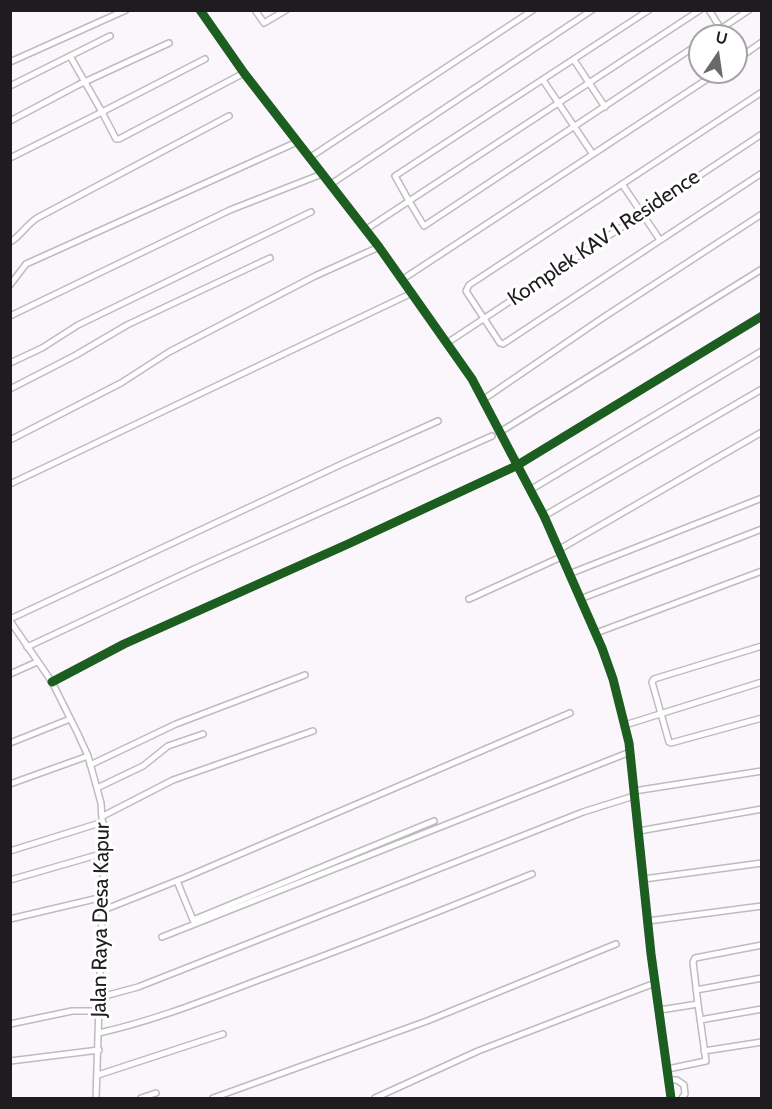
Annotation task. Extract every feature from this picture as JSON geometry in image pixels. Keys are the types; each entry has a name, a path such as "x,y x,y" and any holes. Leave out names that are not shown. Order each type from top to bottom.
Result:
{"street":[{"path":"10,62 126,10"},
{"path":"255,10 264,23 286,10"},
{"path":"309,158 533,10"},
{"path":"331,184 592,10"},
{"path":"649,10 395,176 424,226 688,51"},
{"path":"365,230 700,10"},
{"path":"709,10 718,24"},
{"path":"728,24 749,10"},
{"path":"203,12 244,73 403,279 484,399 516,466 544,516 596,633 613,679 630,752 648,921 671,1098"},
{"path":"10,86 111,36"},
{"path":"748,52 762,42"},
{"path":"10,121 169,43"},
{"path":"70,56 116,139 119,140 244,73"},
{"path":"10,158 205,58"},
{"path":"574,60 605,107"},
{"path":"543,80 592,153"},
{"path":"403,279 700,84"},
{"path":"762,92 467,287 466,291 500,343 503,344 762,173"},
{"path":"10,242 19,236 29,223 56,207 229,116"},
{"name":"Komplek KAV 1 Residence","path":"447,343 762,134"},
{"path":"10,285 26,264 297,142"},
{"path":"10,316 231,210 322,174"},
{"path":"622,184 660,240"},
{"path":"10,363 42,348 78,325 310,212"},
{"path":"484,399 762,214"},
{"path":"10,440 121,383 169,352 315,276 379,247"},
{"path":"10,389 76,355 127,325 270,258"},
{"path":"500,432 762,269"},
{"path":"10,484 412,293"},
{"path":"52,682 124,644 359,540 516,466 762,316"},
{"path":"530,490 762,351"},
{"path":"544,516 762,389"},
{"path":"11,623 344,463 438,421"},
{"path":"558,550 762,432"},
{"path":"27,647 194,568 492,436"},
{"path":"569,574 762,498"},
{"path":"580,599 762,529"},
{"path":"469,599 561,556"},
{"path":"596,633 762,571"},
{"name":"Jalan Raya Desa Kapur","path":"11,623 52,682 88,756 103,819 101,997 96,1098"},
{"path":"762,646 654,679 652,682 671,743 762,718"},
{"path":"10,674 37,662"},
{"path":"90,765 176,724 305,675"},
{"path":"625,725 762,682"},
{"path":"101,911 177,881 570,713"},
{"path":"12,741 70,718"},
{"path":"10,851 103,819 173,780 313,730"},
{"path":"97,788 143,766 168,746 203,734"},
{"path":"162,937 630,752"},
{"path":"10,784 88,756"},
{"path":"101,997 138,987 634,794 762,771"},
{"path":"639,831 762,809"},
{"path":"177,881 194,920 434,821"},
{"path":"10,880 104,853"},
{"path":"644,879 762,863"},
{"path":"99,1033 157,1019 207,1001 386,933 532,874"},
{"path":"10,919 103,897"},
{"path":"648,921 762,906"},
{"path":"213,1098 427,1021 616,944"},
{"path":"668,1069 705,1062 693,962 696,957 762,945"},
{"path":"696,990 762,978"},
{"path":"375,1098 478,1051 656,983"},
{"path":"660,1010 698,1004"},
{"path":"700,1020 762,1009"},
{"path":"10,1024 72,1011 100,1011"},
{"path":"98,1075 223,1034"},
{"path":"704,1051 762,1042"},
{"path":"10,1061 99,1050"},
{"path":"669,1080 680,1081 684,1085 685,1094 682,1098"},
{"path":"141,1098 156,1093"}],"cycle path":[{"path":"200,10 244,73 379,247 472,379 544,516 602,648 613,679 629,743 651,954 671,1098"},
{"path":"52,682 124,644 516,466 762,316"}]}
